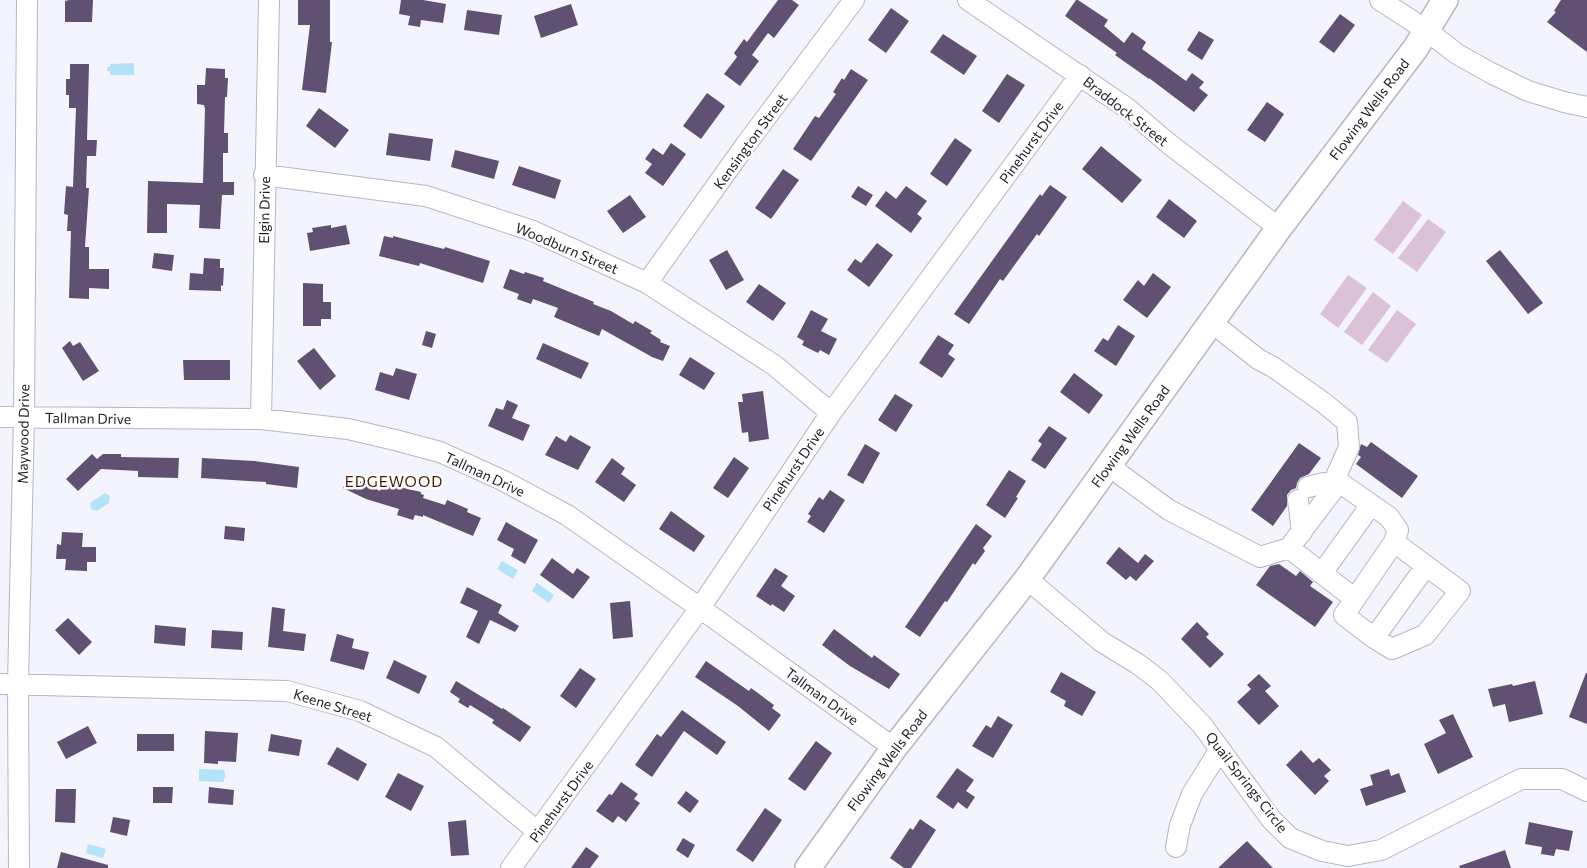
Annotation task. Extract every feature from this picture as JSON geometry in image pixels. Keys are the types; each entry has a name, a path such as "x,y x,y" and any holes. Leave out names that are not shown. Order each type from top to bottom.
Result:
{"main road":[{"name":"Flowing Wells Road","path":"808,868 894,748 1028,579 1279,228 1415,49 1445,0"}],"street":[{"name":"Maywood Drive","path":"19,868 9,684 24,417 27,0"},
{"name":"Elgin Drive","path":"261,419 264,175 269,0"},
{"name":"Kensington Street","path":"647,283 747,143 854,0"},
{"name":"Braddock Street","path":"968,0 1126,108 1168,143 1279,228"},
{"path":"1380,0 1426,30 1450,49 1491,73 1528,92 1587,107"},
{"name":"Pinehurst Drive","path":"512,868 700,608 831,413 1080,75"},
{"path":"1564,102 1587,99"},
{"name":"Woodburn Street","path":"264,175 426,196 533,231 647,283 774,366 831,413"},
{"path":"1110,464 1121,475 1169,510 1245,551 1260,557 1289,548 1339,482 1338,474 1349,447 1347,422 1324,403 1258,359 1211,322"},
{"name":"Tallman Drive","path":"0,417 261,419 348,429 440,452 502,480 567,515 894,748"},
{"path":"1302,532 1303,494 1324,482 1339,482 1389,517 1398,530 1394,542 1344,615 1374,638 1392,648 1425,635 1460,591 1394,542"},
{"path":"1322,573 1372,505"},
{"path":"1289,548 1355,599"},
{"path":"1374,638 1426,566"},
{"name":"Quail Springs Circle","path":"1028,579 1102,642 1138,664 1159,680 1202,725 1271,819 1290,838 1322,851 1348,856 1381,850 1521,779 1562,779 1587,791"},
{"name":"Keene Street","path":"9,684 287,691 360,711 436,747 538,832"},
{"path":"1176,846 1180,825 1192,794 1220,749"}],"shaded area":[{"path":"1403,201 1422,215 1393,254 1374,240"},
{"path":"1428,219 1446,232 1417,272 1398,258"},
{"path":"1348,275 1367,288 1338,328 1320,314"},
{"path":"1373,292 1391,306 1362,345 1344,332"},
{"path":"1397,310 1416,324 1387,363 1368,350"}],"water":[{"path":"134,63 134,75 110,75 110,71 107,71 107,67 110,67 110,64"},
{"path":"105,493 110,496 109,503 97,511 91,509 90,503"},
{"path":"502,561 518,570 513,579 497,569"},
{"path":"537,583 554,595 549,603 532,591"},
{"path":"199,769 224,770 226,778 224,778 224,782 199,781"},
{"path":"88,844 106,849 103,858 86,853"}],"building":[{"path":"93,0 92,22 65,22 65,1"},
{"path":"298,0 330,0 330,42 332,42 326,93 302,90 310,25 298,25"},
{"path":"401,0 423,0 446,4 443,23 421,20 420,27 408,25 410,16 399,14"},
{"path":"778,0 792,0 799,5 774,38 768,33 752,55 759,61 740,86 724,74 737,57 734,53 744,39 747,42"},
{"path":"1076,0 1108,20 1104,26 1124,43 1132,32 1146,42 1142,49 1186,81 1192,73 1204,82 1199,88 1208,95 1194,112 1065,16"},
{"path":"1561,0 1587,0 1587,52 1547,22 1556,12 1554,11"},
{"path":"571,4 578,25 541,38 534,16"},
{"path":"891,8 909,21 886,53 868,40"},
{"path":"467,10 502,15 499,35 464,30"},
{"path":"1340,14 1355,25 1334,53 1319,42"},
{"path":"1199,31 1214,40 1202,60 1187,50"},
{"path":"943,34 977,56 964,75 930,52"},
{"path":"70,64 89,64 87,140 97,140 96,156 87,156 86,188 89,188 85,247 89,247 89,269 109,269 109,289 89,288 89,299 69,298 71,231 67,231 68,215 64,214 66,186 73,187 76,108 69,108 69,95 66,95 66,79 70,79"},
{"path":"206,68 225,69 225,78 228,78 227,97 225,97 224,133 228,133 228,153 223,153 223,182 234,182 234,195 222,195 220,229 199,228 200,205 167,204 167,233 147,233 148,181 203,183 205,109 204,105 197,104 197,85 205,85"},
{"path":"851,69 868,80 811,161 793,149 815,116 819,118 836,94 833,92 842,78 844,80"},
{"path":"1007,74 1025,85 999,123 982,111"},
{"path":"707,93 725,106 701,139 683,126"},
{"path":"1267,102 1284,114 1265,142 1247,130"},
{"path":"319,108 349,130 335,148 306,126"},
{"path":"389,133 433,139 430,161 386,155"},
{"path":"955,138 972,150 947,186 930,174"},
{"path":"671,143 686,154 663,186 645,173 652,164 645,159 653,148 663,155"},
{"path":"1101,146 1142,180 1122,203 1082,169"},
{"path":"455,150 499,161 494,179 451,167"},
{"path":"519,166 561,180 555,199 512,185"},
{"path":"783,169 799,180 771,219 755,208"},
{"path":"1050,185 1067,197 1003,281 1000,279 969,324 954,314 1040,194 1042,196"},
{"path":"858,186 873,195 866,206 851,197"},
{"path":"906,186 927,201 917,214 922,218 911,233 875,206 886,191 896,199"},
{"path":"630,195 646,217 623,233 607,211"},
{"path":"1169,199 1197,221 1184,238 1156,217"},
{"path":"331,225 331,228 346,225 350,244 310,251 307,233 313,232 312,228"},
{"path":"384,236 393,238 393,236 444,249 445,247 490,261 483,283 420,263 419,266 379,256"},
{"path":"877,243 893,255 869,287 847,270 855,259 861,263"},
{"path":"727,250 744,280 726,290 709,260"},
{"path":"1500,250 1543,303 1528,314 1486,261"},
{"path":"154,253 174,255 172,271 152,268"},
{"path":"204,258 220,259 220,268 224,268 221,291 189,290 190,273 203,274"},
{"path":"510,269 544,278 543,281 594,302 593,304 611,311 633,324 635,321 652,331 650,333 661,340 660,342 670,346 663,361 652,357 602,329 599,336 554,317 558,308 533,299 531,304 517,299 519,294 503,288"},
{"path":"1153,273 1171,287 1147,318 1123,300 1138,280 1144,286"},
{"path":"303,283 323,284 323,302 331,302 331,319 321,319 321,326 303,326"},
{"path":"759,284 786,303 773,321 746,302"},
{"path":"811,310 828,319 821,331 837,339 829,355 820,350 818,353 802,345 804,341 797,337"},
{"path":"1118,325 1135,336 1116,366 1094,351 1103,338 1108,341"},
{"path":"426,331 436,334 432,348 422,345"},
{"path":"938,335 954,345 948,354 955,359 942,378 919,363"},
{"path":"70,341 73,346 80,342 99,371 83,381 62,348"},
{"path":"543,343 589,363 581,379 536,359"},
{"path":"314,348 336,376 320,390 297,361"},
{"path":"690,357 715,373 704,390 679,375"},
{"path":"183,360 230,360 230,380 184,380"},
{"path":"396,368 417,374 409,400 375,390 380,372 393,376"},
{"path":"1074,373 1103,395 1089,414 1060,392"},
{"path":"763,391 769,439 749,442 748,432 742,433 738,402 743,402 742,394"},
{"path":"895,394 913,405 896,432 878,420"},
{"path":"507,400 518,405 512,418 530,425 523,441 488,426 496,408 503,410"},
{"path":"1049,426 1067,438 1045,469 1031,460 1042,444 1038,441"},
{"path":"570,435 591,447 578,470 545,455 556,436 566,442"},
{"path":"1371,442 1418,476 1402,498 1356,464 1361,457 1358,455 1361,444 1367,447"},
{"path":"1299,443 1321,458 1309,474 1300,478 1296,488 1287,495 1287,506 1273,526 1251,510"},
{"path":"865,444 880,453 863,484 847,475"},
{"path":"92,454 97,459 103,454 121,454 121,457 179,458 178,478 138,477 138,471 101,469 78,491 66,479"},
{"path":"734,457 749,468 728,498 713,488"},
{"path":"202,458 254,461 299,467 297,488 266,484 266,482 201,478"},
{"path":"612,458 625,468 621,474 636,485 624,502 595,482"},
{"path":"1009,470 1026,481 1005,518 986,505"},
{"path":"349,476 380,491 382,483 421,492 424,495 423,498 445,505 447,500 468,509 467,512 481,518 473,536 423,515 423,517 415,515 413,520 397,515 399,509 366,499 343,488"},
{"path":"830,490 845,500 824,533 807,522 811,516 808,514 819,497 823,500"},
{"path":"671,511 705,536 694,552 659,529"},
{"path":"506,522 538,540 525,564 511,556 514,549 497,540"},
{"path":"976,524 992,536 983,548 985,551 975,565 973,563 947,602 945,601 920,637 905,627"},
{"path":"225,526 245,528 244,541 224,539"},
{"path":"62,532 83,533 82,547 96,547 96,562 87,562 87,571 65,570 66,559 56,559 57,544 61,545"},
{"path":"1119,547 1138,563 1145,554 1154,561 1136,581 1130,576 1126,580 1106,563"},
{"path":"552,558 573,574 577,568 590,577 573,599 540,575"},
{"path":"1279,564 1296,576 1300,571 1313,582 1310,586 1333,602 1315,627 1256,585 1270,566"},
{"path":"775,568 788,576 781,586 795,596 784,612 756,596"},
{"path":"467,587 502,605 498,613 519,626 515,632 490,620 479,644 466,637 478,611 460,603"},
{"path":"630,601 633,637 613,639 610,603"},
{"path":"272,607 285,609 283,631 306,634 304,651 268,647"},
{"path":"68,618 92,642 79,655 55,630"},
{"path":"1197,622 1209,634 1206,637 1224,654 1210,668 1181,639"},
{"path":"155,625 186,628 185,646 154,643"},
{"path":"834,629 872,658 874,655 900,674 889,689 850,666 822,645"},
{"path":"212,630 243,632 242,650 211,648"},
{"path":"337,634 354,639 352,648 369,652 364,670 330,661"},
{"path":"394,660 427,676 419,694 386,678"},
{"path":"706,661 749,691 751,688 774,705 772,708 781,715 769,731 738,706 695,677"},
{"path":"580,668 596,679 576,708 560,696"},
{"path":"1061,672 1096,692 1082,716 1064,706 1066,701 1050,692"},
{"path":"1587,673 1587,724 1569,717"},
{"path":"1259,674 1271,686 1265,691 1279,706 1259,725 1237,702 1251,689 1247,685"},
{"path":"456,681 503,708 531,727 520,742 492,723 494,720 470,705 468,708 458,702 460,699 450,692"},
{"path":"1535,681 1543,714 1509,722 1505,704 1493,707 1488,689"},
{"path":"682,710 726,742 717,755 684,731 652,777 635,765 657,734 661,737"},
{"path":"1453,714 1473,757 1438,774 1424,744 1446,733 1439,720"},
{"path":"998,716 1013,725 993,758 972,746 986,725 991,728"},
{"path":"88,726 97,743 66,759 57,742"},
{"path":"205,731 238,733 236,762 218,761 218,764 204,763"},
{"path":"137,734 174,734 174,751 137,751"},
{"path":"271,734 302,740 299,756 268,751"},
{"path":"816,741 832,753 805,791 788,779"},
{"path":"337,747 367,764 358,781 327,764"},
{"path":"1301,750 1313,763 1319,758 1331,770 1324,776 1329,781 1315,795 1286,765"},
{"path":"957,768 974,780 966,791 975,797 967,809 958,802 953,809 936,797"},
{"path":"1389,769 1391,776 1399,773 1406,792 1366,806 1360,789 1373,785 1370,775"},
{"path":"398,773 424,786 411,811 385,797"},
{"path":"621,782 638,794 634,799 640,803 626,822 618,816 613,823 596,811 609,794 612,795"},
{"path":"153,787 173,787 172,803 153,803"},
{"path":"209,787 234,790 233,805 208,803"},
{"path":"56,789 76,789 75,823 55,822"},
{"path":"686,791 699,801 690,813 677,803"},
{"path":"765,808 782,820 753,862 736,850"},
{"path":"113,817 130,820 127,836 110,832"},
{"path":"920,819 936,830 911,868 904,868 890,858 910,828 913,830"},
{"path":"466,820 469,855 451,856 448,822"},
{"path":"1529,822 1573,831 1569,851 1556,849 1554,856 1541,854 1542,847 1525,844"},
{"path":"683,838 695,845 688,858 676,850"},
{"path":"1247,841 1273,868 1218,868"},
{"path":"586,847 599,856 590,868 571,868"},
{"path":"1505,850 1511,868 1460,868 1459,866"},
{"path":"61,852 108,865 108,868 57,868"}],"district":[{"name":"EDGEWOOD","path":"394,481"}]}
